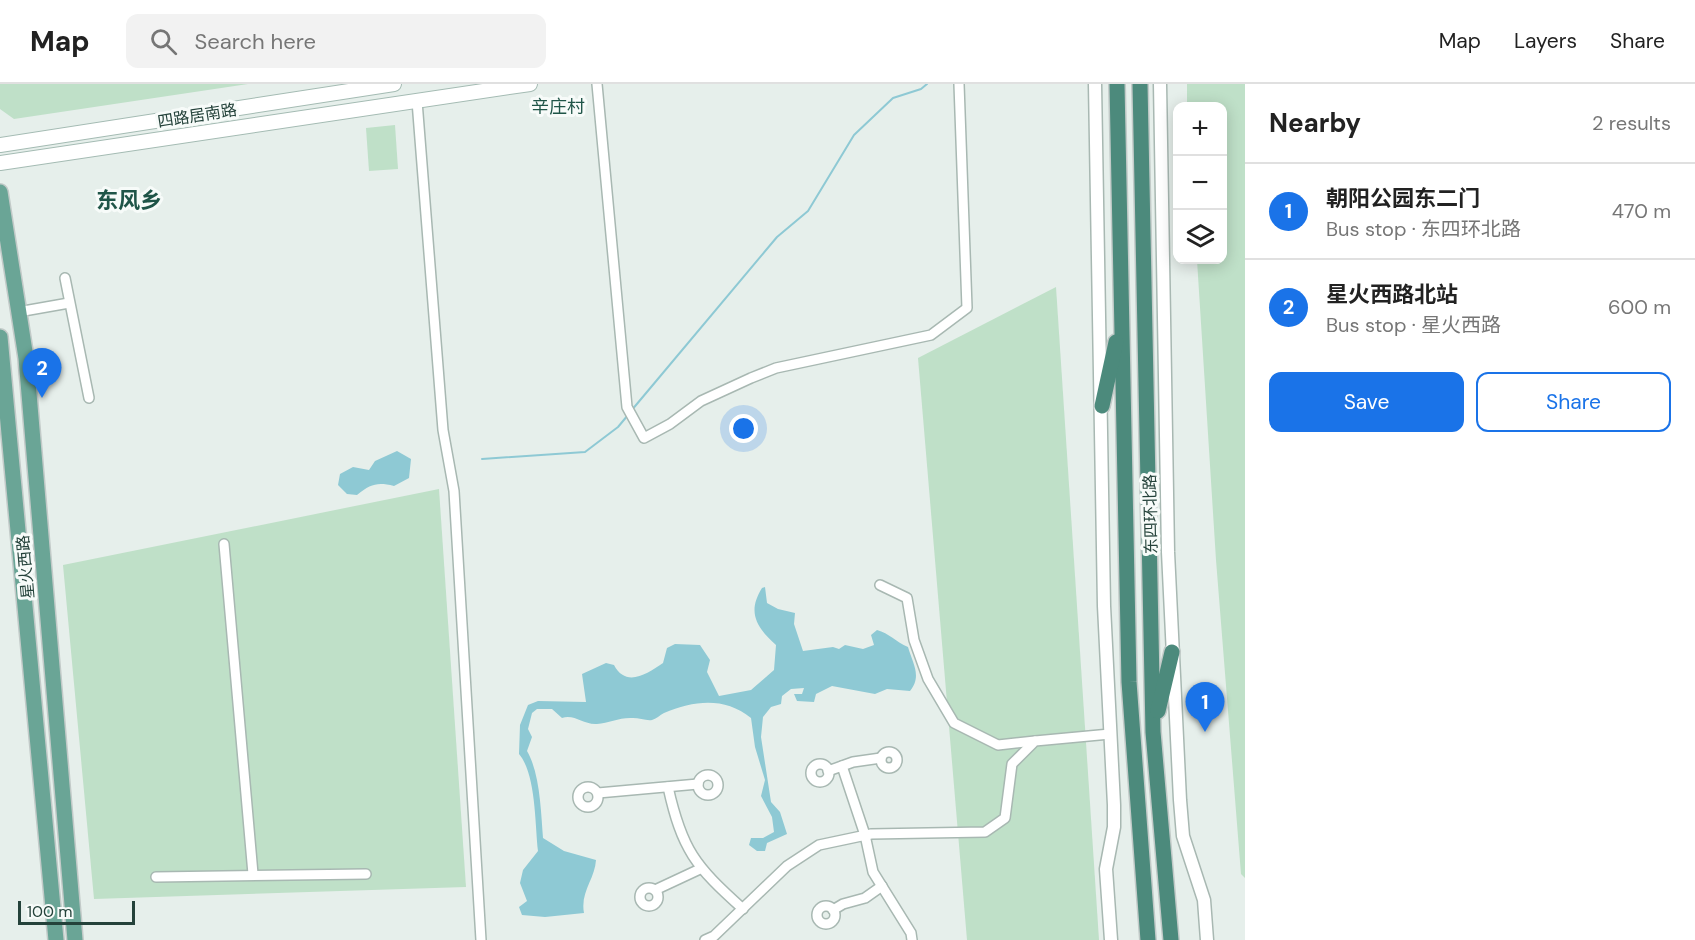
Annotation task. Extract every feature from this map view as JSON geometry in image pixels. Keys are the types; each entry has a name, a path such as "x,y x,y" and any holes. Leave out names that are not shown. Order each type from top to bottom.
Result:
{"highway":[{"name":"东四环北路","path":"1117,84 1128,682 1148,940"},
{"name":"东四环北路","path":"1140,84 1153,732 1171,940"},
{"path":"1102,406 1121,315"},
{"path":"1153,732 1172,652"}],"main road":[{"name":"四路居南路","path":"0,146 394,84"},
{"path":"0,164 530,84"},
{"name":"星火西路","path":"0,192 27,368 75,940"},
{"name":"星火西路","path":"0,337 56,940"}],"street":[{"path":"597,84 627,407 644,438 670,424 701,401 751,378 776,368 931,335 968,308 958,84"},
{"path":"1095,84 1104,606 1114,827 1106,869 1105,889 1111,940"},
{"name":"东四环北路","path":"1160,84 1168,552 1172,652 1183,836 1204,900 1207,940"},
{"path":"417,101 443,430 454,491 481,940"},
{"path":"65,278 89,398"},
{"path":"18,312 69,303"},
{"path":"224,544 253,874"},
{"path":"880,585 907,598 914,640 928,679 954,723 998,745 1110,734"},
{"path":"705,940 714,936 787,866 819,845 865,835 985,832 1005,818 1012,764 1035,741"},
{"path":"828,771 881,758"},
{"path":"842,766 865,835 873,872 911,933 912,940"},
{"path":"598,793 698,784"},
{"path":"668,787 676,823 700,868 743,909"},
{"path":"655,890 700,868"},
{"path":"156,877 366,874"},
{"path":"833,910 843,904 865,898 882,886"}],"green space":[{"path":"0,84 248,84 14,119 0,109"},
{"path":"1187,84 1245,84 1245,878 1241,874 1216,560 1197,264 1227,264 1227,102 1187,102"},
{"path":"395,125 398,169 369,171 366,128"},
{"path":"1056,287 1099,940 967,940 918,358"},
{"path":"439,489 466,887 94,899 63,565"}],"water":[{"path":"397,451 411,459 409,478 394,486 374,485 357,495 347,494 338,485 340,474 353,467 369,470 375,461"},
{"path":"765,587 767,603 778,609 795,613 794,624 803,651 833,647 839,649 845,645 863,649 874,645 871,635 877,630 908,647 916,675 914,686 910,691 887,689 875,694 832,686 816,694 814,702 797,701 794,694 802,694 804,688 791,689 782,696 781,704 771,707 763,717 761,737 771,802 780,812 787,834 767,843 765,851 757,851 749,845 751,838 763,838 774,832 772,817 761,796 765,780 755,747 751,718 741,711 720,704 698,703 664,713 652,720 628,718 597,724 571,717 562,718 552,709 537,709 532,713 528,729 532,737 527,751 535,770 543,838 564,851 596,860 584,899 584,913 545,917 522,915 519,907 527,901 520,883 523,870 538,851 532,786 525,763 519,754 520,725 528,705 538,701 586,702 582,674 606,663 614,665 624,676 644,675 663,663 667,648 675,644 700,645 710,660 707,672 719,696 751,690 774,670 776,645 763,632 755,612 757,597"}],"waterway":[{"path":"631,411 777,237 808,211 854,135 893,98 921,89 927,84"},
{"path":"482,459 585,452 618,427 628,415"}],"place":[{"name":"星火西路北站","path":"42,398"},
{"name":"朝阳公园东二门","path":"1205,732"}],"district":[{"name":"辛庄村","path":"558,107"},
{"name":"东风乡","path":"129,200"}]}
